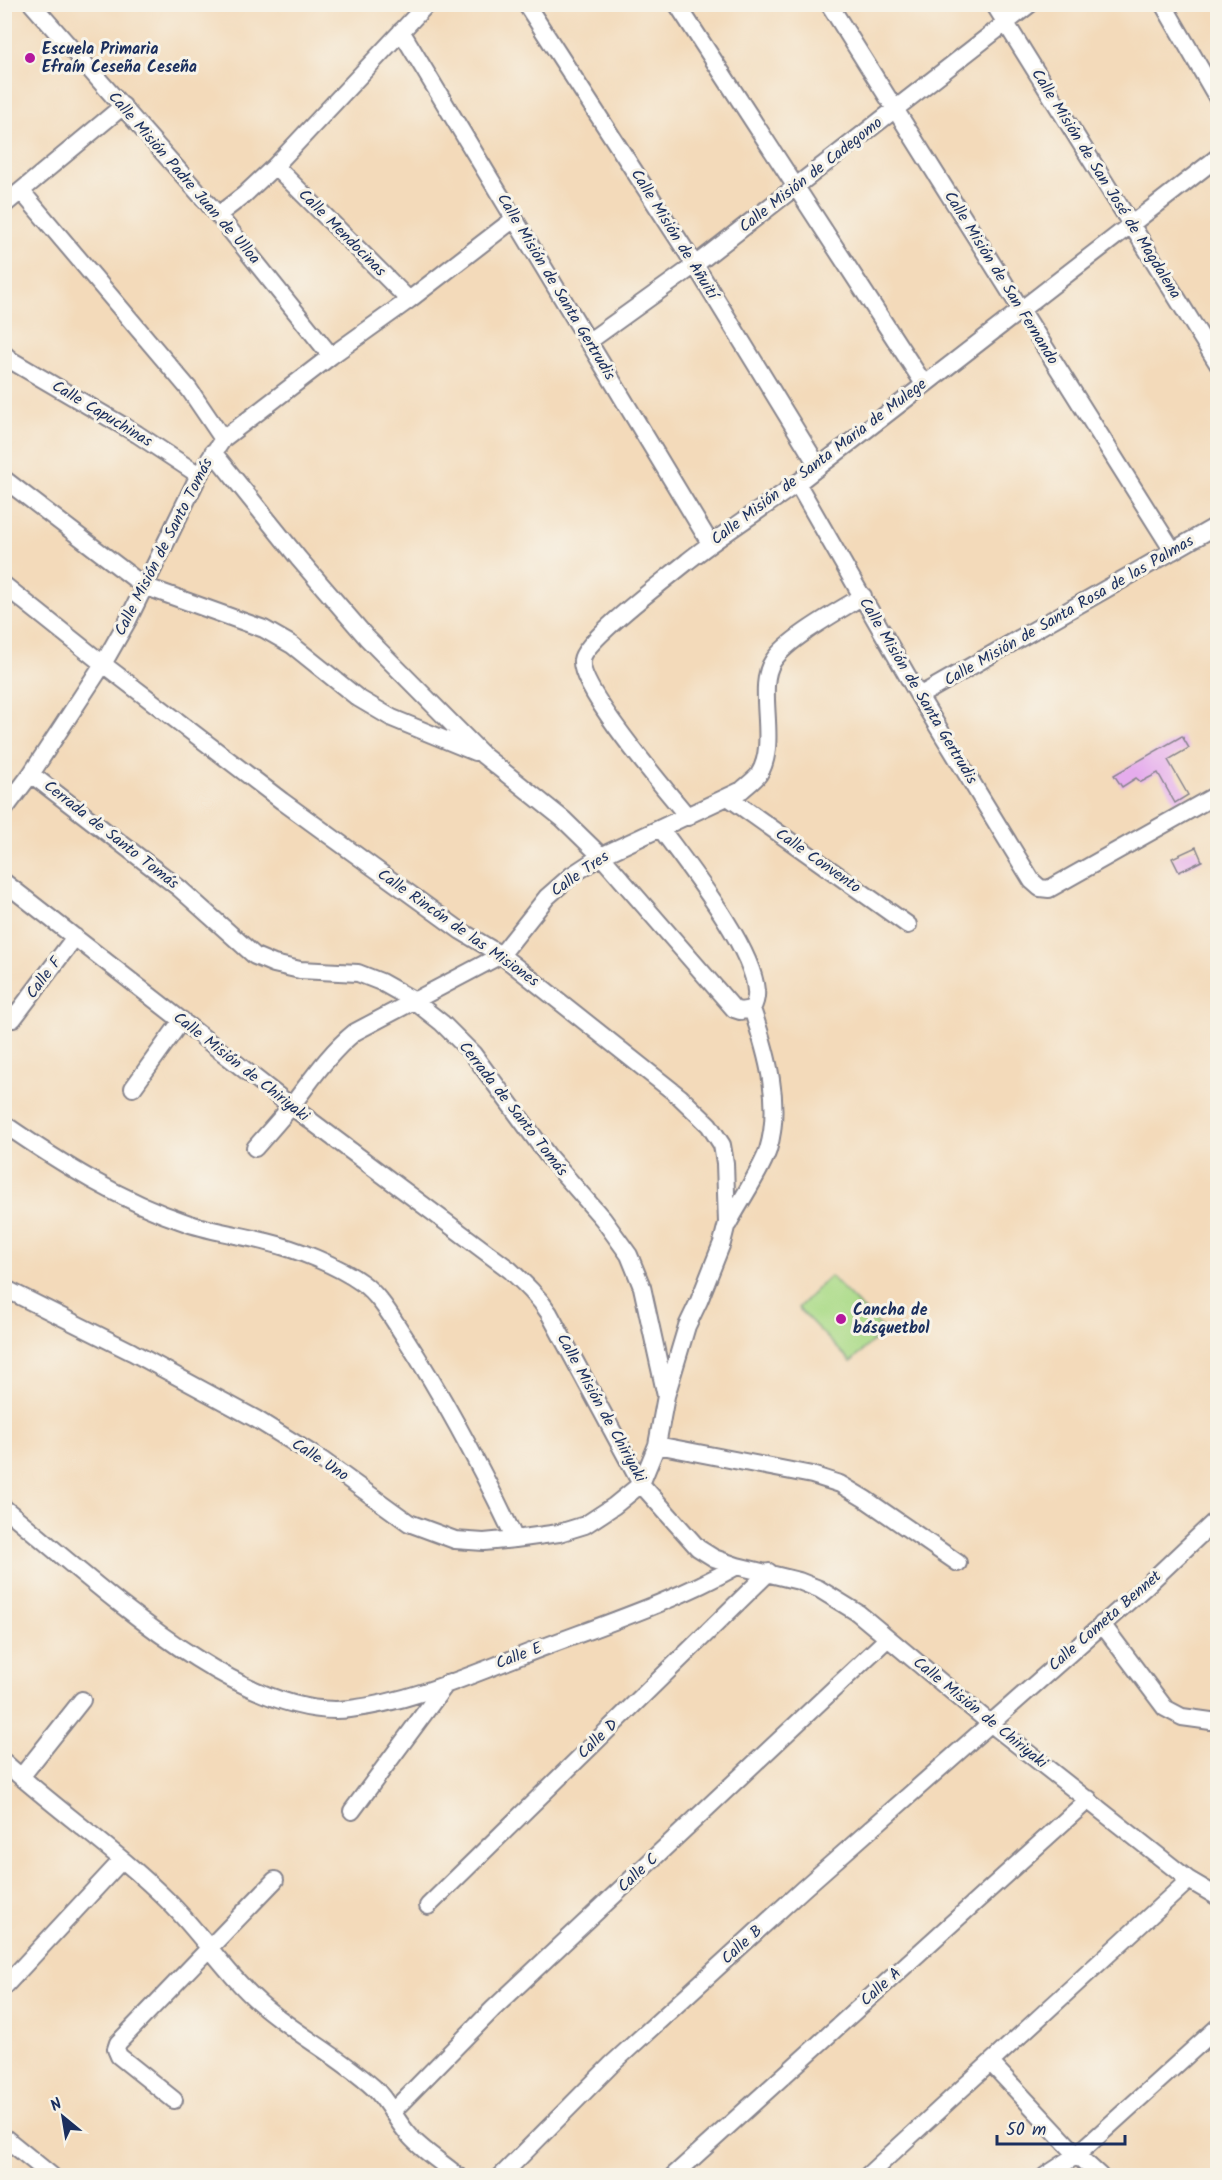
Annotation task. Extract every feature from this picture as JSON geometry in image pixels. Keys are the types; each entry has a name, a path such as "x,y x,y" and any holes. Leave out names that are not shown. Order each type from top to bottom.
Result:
{"street":[{"name":"Calle Misión Padre Juan de Ulloa","path":"32,4 218,215 331,356"},
{"path":"218,215 275,166 427,4"},
{"name":"Calle Misión de Añuití","path":"526,4 695,265 818,466"},
{"path":"677,4 924,384"},
{"name":"Calle Misión de San Fernando","path":"829,4 1173,551"},
{"name":"Calle Misión de San José de Magdalena","path":"994,4 1218,364"},
{"name":"Calle Misión de Cadegomo","path":"588,342 695,265 1030,4"},
{"path":"1162,4 1218,99"},
{"name":"Calle Misión de Santa Gertrudis","path":"401,32 710,543"},
{"path":"4,205 123,106"},
{"name":"Calle Misión de Santa Maria de Mulege","path":"688,817 619,733 585,676 581,663 583,652 621,616 710,543 797,483 1218,157"},
{"name":"Calle Mendocinas","path":"275,166 409,300"},
{"path":"22,192 189,389 218,446 299,559 367,638 484,756 563,819 601,856 734,1009 740,1011 752,1009"},
{"name":"Calle Misión de Santo Tomás","path":"4,810 31,774 103,664 128,620 199,475 218,446 331,356 409,300 514,219"},
{"name":"Calle Capuchinas","path":"7,361 137,434 199,475"},
{"path":"4,479 144,586 264,629 291,645 358,698 392,718 484,756"},
{"name":"Calle Misión de Santa Gertrudis","path":"797,483 920,696 1032,880 1040,888 1049,889 1218,794"},
{"name":"Calle Misión de Santa Rosa de las Palmas","path":"920,696 1218,525"},
{"name":"Calle Rincón de las Misiones","path":"4,585 103,664 377,870 462,932 501,955 680,1098 709,1125 722,1145 725,1163 728,1191 726,1229 707,1282 687,1326 666,1396"},
{"name":"Calle Tres","path":"255,1148 291,1106 322,1063 355,1032 501,955 547,897 572,875 601,856 742,790 759,774 767,751 767,678 772,662 783,650 823,620 862,597"},
{"name":"Cerrada de Santo Tomás","path":"31,774 179,888 255,956 274,964 300,970 358,974 381,982 413,1000 442,1023 472,1054 542,1148 603,1219 629,1255 642,1287 666,1396 657,1445 641,1484"},
{"name":"Calle Convento","path":"728,797 908,925"},
{"path":"661,829 740,944 756,990 756,1000 752,1009 768,1057 774,1124 767,1152 726,1229"},
{"name":"Calle Misión de Chiriyaki","path":"4,882 291,1106 510,1270 538,1297 549,1313 641,1484 698,1548 714,1558 737,1566 799,1581 819,1589 858,1612 990,1723 1189,1880 1218,1898"},
{"name":"Calle F","path":"13,1018 75,937"},
{"path":"133,1088 182,1020"},
{"path":"4,1124 42,1150 146,1208 216,1232 283,1246 327,1264 361,1282 377,1298 458,1425 515,1539"},
{"name":"Calle Uno","path":"4,1288 132,1352 256,1419 322,1460 409,1523 455,1540 484,1542 559,1533 585,1525 614,1506 641,1484"},
{"path":"657,1445 812,1475 840,1484 958,1563"},
{"name":"Calle E","path":"4,1508 91,1580 207,1666 246,1687 291,1703 320,1709 349,1710 394,1700 446,1684 683,1594 737,1566"},
{"name":"Calle Cometa Bennet","path":"990,1723 1144,1587 1218,1518"},
{"name":"Calle D","path":"428,1906 769,1572"},
{"path":"1102,1624 1165,1708 1182,1717 1218,1722"},
{"name":"Calle C","path":"392,2112 493,2009 888,1638"},
{"path":"352,1811 446,1684"},
{"path":"21,1777 82,1700"},
{"name":"Calle B","path":"501,2175 612,2064 990,1723"},
{"path":"6,1766 122,1860 170,1903 233,1978 296,2032 356,2073 375,2090 411,2137 458,2175"},
{"name":"Calle A","path":"673,2175 1089,1799"},
{"path":"4,1988 122,1860"},
{"path":"174,2100 119,2056 116,2049 118,2043 275,1880"},
{"path":"867,2175 1189,1880"},
{"path":"1044,2175 1077,2155 1218,2027"},
{"path":"991,2063 1077,2155 1100,2175"},
{"path":"4,2137 52,2175"}],"green space":[{"name":"Cancha de básquetbol","path":"830,1276 884,1330 851,1362 798,1308"}],"building":[{"path":"1182,736 1189,748 1168,760 1188,795 1175,803 1158,773 1141,782 1136,778 1122,787 1114,775"},
{"path":"1196,847 1202,861 1179,872 1172,858"}],"place":[{"name":"Escuela Primaria Efraín Ceseña Ceseña","path":"30,58"},
{"name":"Cancha de básquetbol","path":"841,1319"}]}
